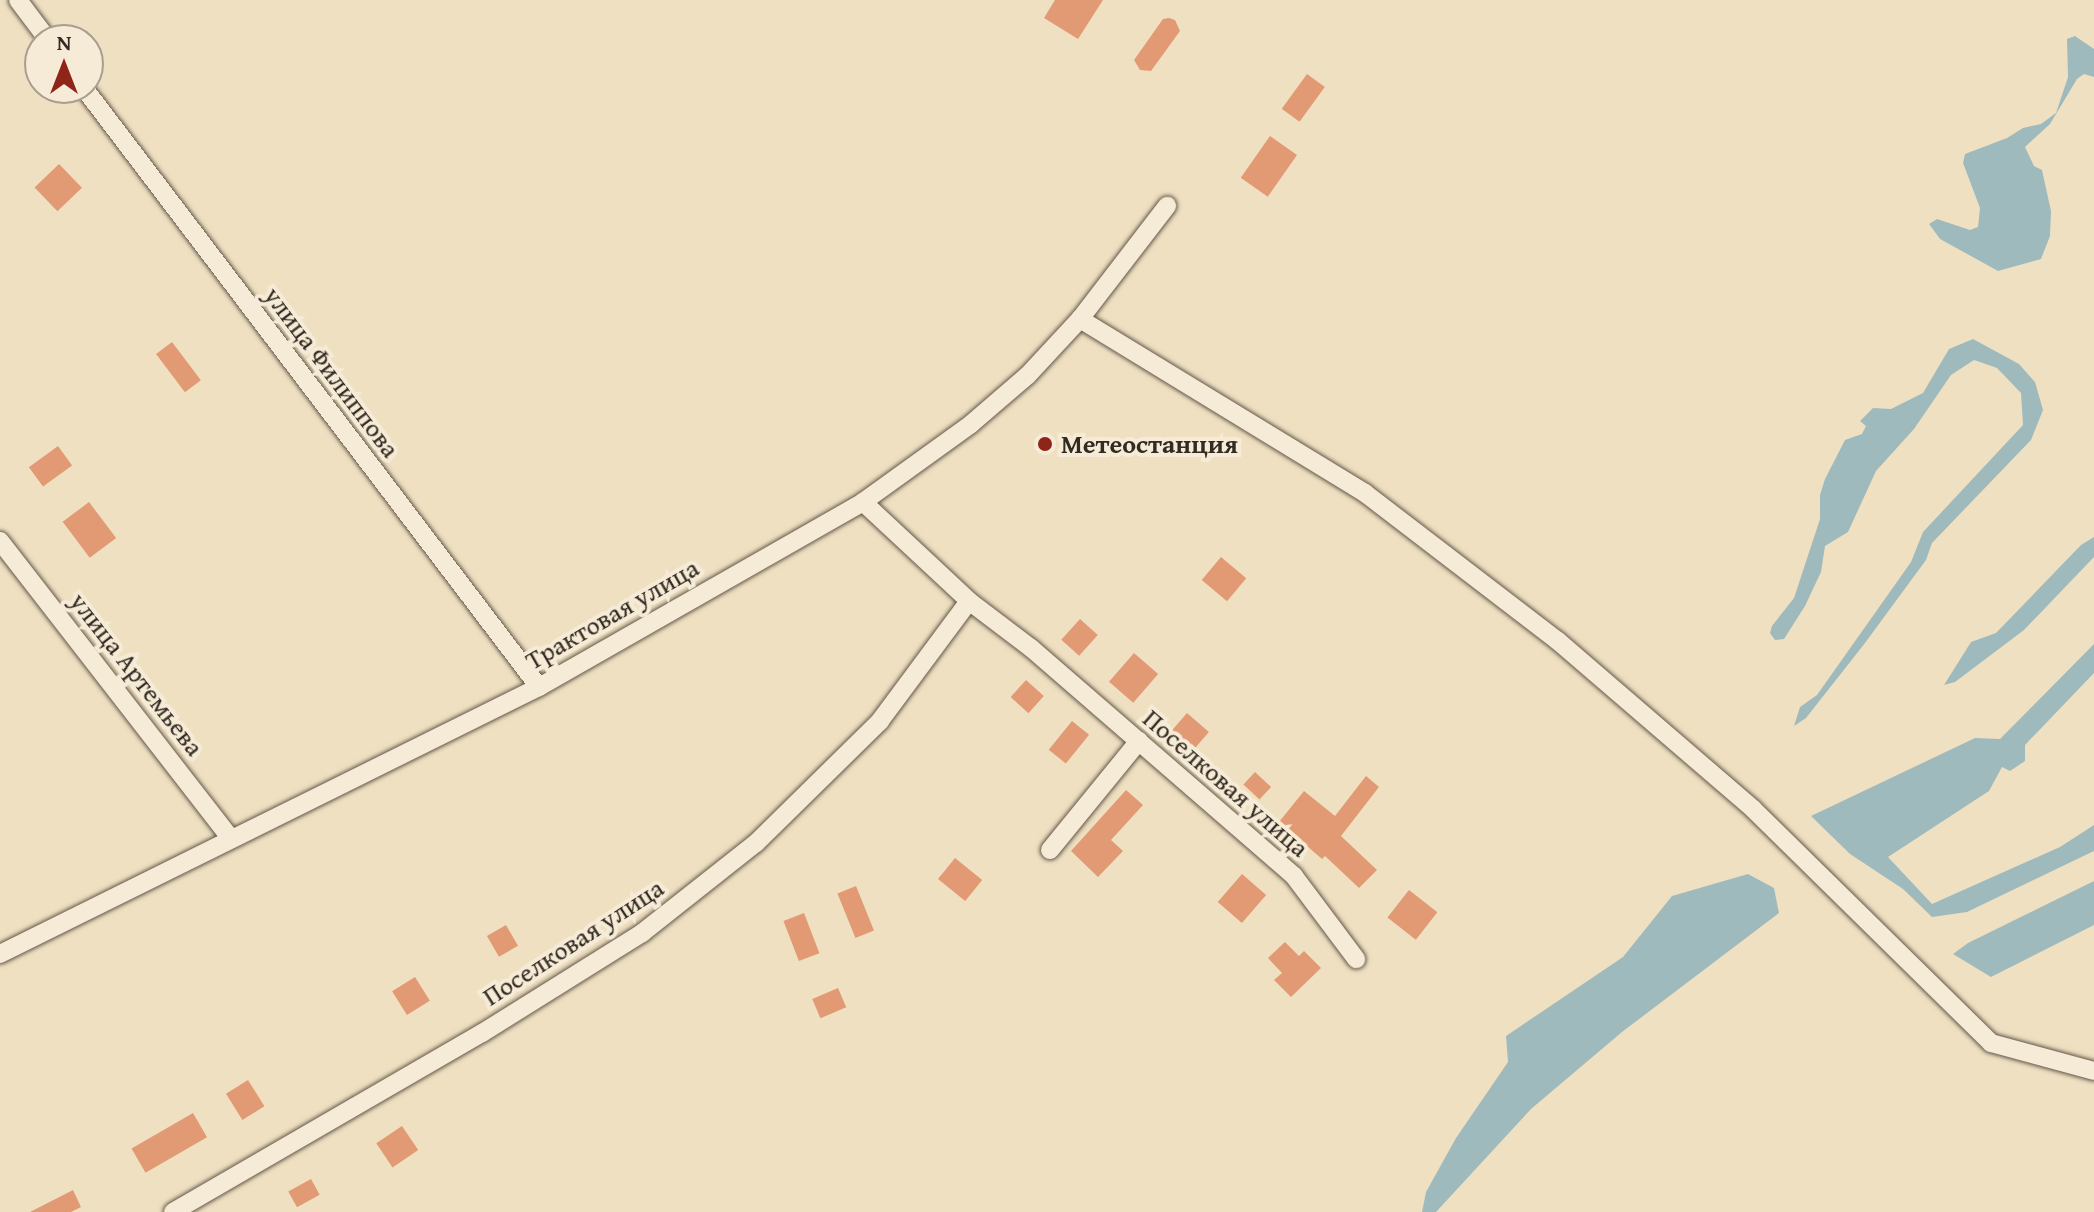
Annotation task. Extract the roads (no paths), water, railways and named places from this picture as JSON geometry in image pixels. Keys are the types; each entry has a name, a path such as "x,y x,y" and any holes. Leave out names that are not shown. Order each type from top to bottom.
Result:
{"street":[{"path":"18,0 36,24"},
{"name":"улица Филиппова","path":"96,104 539,687"},
{"name":"Трактовая улица","path":"0,954 539,687 863,502 971,424 1028,375 1080,319 1167,206"},
{"path":"1080,319 1365,493 1558,641 1753,809 1991,1043 2094,1071"},
{"name":"Поселковая улица","path":"863,502 969,601 1031,648 1294,876 1356,959"},
{"name":"улица Артемьева","path":"0,541 231,839"},
{"name":"Поселковая улица","path":"173,1212 482,1033 642,933 756,843 880,721 969,601"},
{"path":"1050,850 1139,741"}],"water":[{"path":"2075,36 2094,49 2094,77 2084,74 2077,79 2050,124 2025,147 2034,166 2042,170 2051,211 2050,236 2041,259 1998,271 1940,239 1929,224 1937,219 1970,230 1978,227 1980,208 1963,163 1965,154 2007,138 2023,128 2041,124 2056,113 2068,77 2067,39"},
{"path":"1973,339 2019,364 2035,382 2043,410 2031,440 1932,543 1926,560 1865,643 1806,718 1794,726 1800,707 1817,695 1911,562 1923,532 2023,425 2021,393 1997,368 1974,360 1951,375 1914,429 1876,471 1848,532 1825,546 1821,572 1805,606 1784,639 1775,640 1770,633 1772,626 1794,598 1820,519 1820,495 1825,479 1845,440 1862,434 1866,426 1860,421 1873,408 1891,409 1923,393 1949,349"},
{"path":"2094,537 2094,557 2024,630 1955,682 1944,685 1971,642 1996,633 2081,545"},
{"path":"2094,644 2094,673 2025,745 2025,761 2010,771 2002,767 1989,791 1888,857 1932,904 2060,847 2094,825 2094,851 1967,912 1932,917 1903,889 1850,854 1811,816 1975,738 2000,739"},
{"path":"1748,874 1774,888 1779,913 1622,1032 1531,1109 1436,1212 1422,1212 1426,1192 1456,1138 1508,1062 1506,1036 1623,957 1672,896"},
{"path":"2094,881 2094,925 1991,977 1953,954 1968,943"}],"place":[{"name":"Метеостанция","path":"1045,444"}]}
